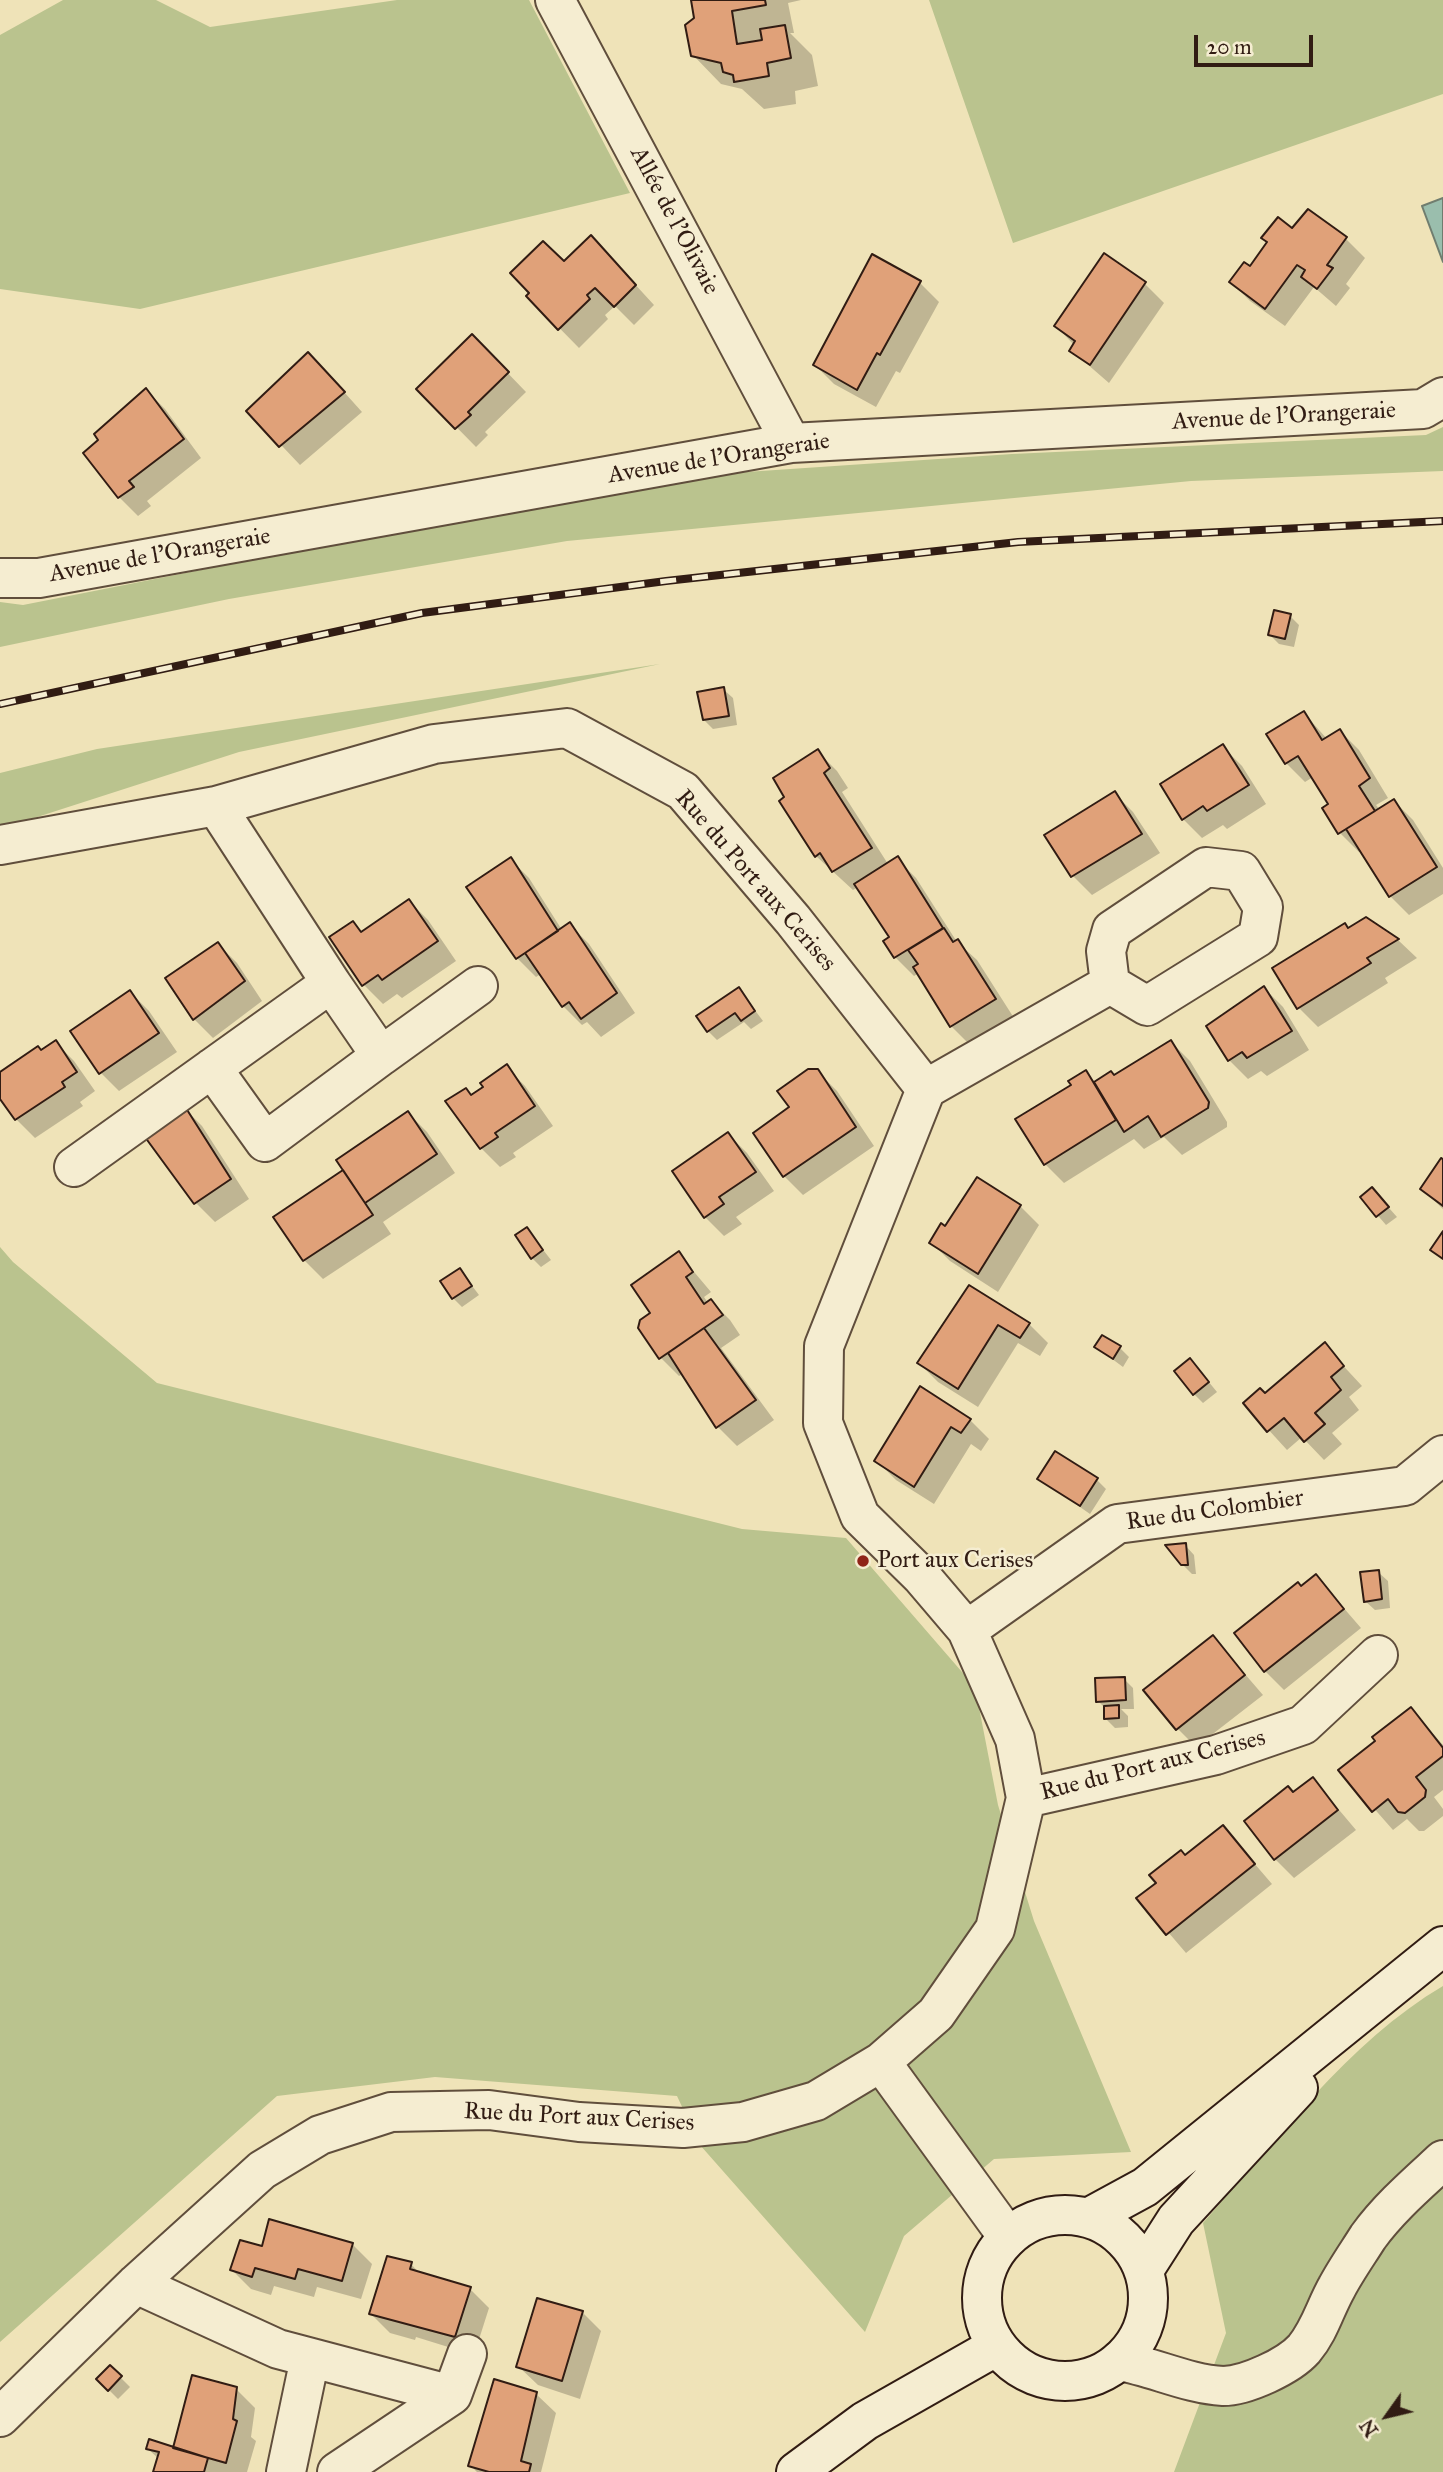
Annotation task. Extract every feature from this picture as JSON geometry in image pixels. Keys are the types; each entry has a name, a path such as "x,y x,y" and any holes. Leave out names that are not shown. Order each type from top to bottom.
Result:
{"street":[{"name":"Allée de l'Olivaie","path":"555,0 791,443"},
{"name":"Avenue de l'Orangeraie","path":"0,578 39,578 791,443 1423,408 1443,397"},
{"name":"Rue du Port aux Cerises","path":"0,845 216,806 434,744 567,729 682,791 793,920 926,1089 824,1346 822,1423 860,1516 921,1576 967,1630 1015,1739 1026,1798 995,1929 936,2014 881,2062 816,2101 743,2122 683,2128 579,2122 489,2110 391,2112 320,2135 262,2170 136,2284 0,2417"},
{"path":"216,806 381,1056"},
{"path":"74,1167 331,983"},
{"path":"926,1089 1110,984"},
{"path":"212,1068 265,1142 478,986"},
{"name":"Rue du Colombier","path":"967,1630 1117,1524 1405,1486 1443,1455"},
{"name":"Rue du Port aux Cerises","path":"1026,1798 1216,1755 1303,1725 1378,1655"},
{"path":"1088,2218 1145,2187 1443,1946"},
{"path":"1144,2270 1176,2220 1395,1984"},
{"path":"881,2062 1008,2237"},
{"path":"1119,2361 1152,2367 1191,2382 1226,2386 1258,2379 1303,2351 1321,2325 1336,2288 1370,2235 1404,2195 1443,2160"},
{"path":"1050,2217 1088,2218 1112,2229 1131,2247 1144,2270 1148,2295 1145,2320 1135,2343 1119,2361 1095,2376 1068,2381 1041,2377 1016,2365 997,2346 986,2324 983,2289 994,2255 1008,2237 1032,2221 1050,2217"},
{"path":"136,2284 278,2348 452,2395"},
{"path":"796,2472 865,2421 997,2346"},
{"path":"337,2472 452,2395 467,2354"},
{"path":"286,2472 310,2358"}],"green space":[{"path":"63,0 156,0 210,27 397,0 529,0 630,193 140,309 0,289 0,35"},
{"path":"929,0 1443,0 1443,94 1013,243"},
{"path":"1443,427 1443,471 1191,481 567,541 229,599 0,647 0,602 23,605 363,538 746,472 1012,454 1426,435"},
{"path":"660,664 239,752 0,829 0,773 97,749"},
{"path":"0,1247 13,1262 157,1383 742,1529 846,1538 975,1687 998,1805 1034,1921 1131,2152 994,2159 904,2236 865,2332 700,2145 677,2096 435,2077 277,2096 0,2342"},
{"path":"1443,1986 1443,2472 1174,2472 1226,2333 1203,2223 1345,2064 1376,2035"}],"shaded area":[{"path":"1443,198 1443,262 1422,206"}],"building":[{"path":"691,0 765,0 766,5 732,11 737,44 762,40 760,29 785,25 791,58 767,63 769,76 734,82 733,75 723,72 721,63 691,56 685,25 694,18"},
{"path":"1308,209 1347,237 1327,265 1333,268 1317,289 1301,277 1305,270 1297,265 1265,309 1229,282 1244,262 1250,266 1267,242 1261,238 1278,217 1292,228"},
{"path":"591,235 636,285 614,307 595,288 587,295 590,299 558,330 526,296 529,293 510,273 543,241 564,261"},
{"path":"1104,253 1146,282 1090,365 1069,351 1075,341 1054,326"},
{"path":"872,254 921,281 880,355 877,353 857,390 813,365"},
{"path":"472,334 509,372 468,412 471,415 455,429 416,389"},
{"path":"308,352 345,392 279,447 246,411"},
{"path":"146,388 184,439 129,481 134,487 118,498 83,453 98,440 94,434"},
{"path":"1274,610 1291,614 1285,639 1268,635"},
{"path":"724,687 729,716 703,720 697,692"},
{"path":"1304,711 1322,740 1340,729 1370,778 1359,786 1375,811 1338,834 1322,808 1328,804 1298,756 1285,764 1266,734"},
{"path":"1223,744 1249,785 1207,811 1203,806 1182,820 1160,784"},
{"path":"818,749 830,768 824,773 872,848 832,872 820,853 815,857 779,801 784,797 773,778"},
{"path":"1115,791 1142,834 1071,877 1044,835"},
{"path":"1394,799 1437,867 1389,897 1346,829"},
{"path":"898,856 943,928 894,958 883,941 889,937 854,884"},
{"path":"511,857 558,931 516,959 466,887"},
{"path":"409,899 438,941 382,980 378,975 362,986 329,937 353,921 361,932"},
{"path":"1366,917 1399,939 1367,958 1371,963 1297,1009 1272,968 1345,923 1348,928"},
{"path":"570,922 617,993 581,1019 569,1002 562,1007 525,953"},
{"path":"944,928 953,942 958,939 996,999 950,1027 913,967 918,964 908,950"},
{"path":"218,942 245,981 193,1020 165,978"},
{"path":"1264,986 1292,1031 1247,1058 1242,1052 1228,1061 1206,1026"},
{"path":"739,987 755,1011 741,1021 735,1013 707,1032 696,1016"},
{"path":"130,990 159,1033 99,1074 70,1031"},
{"path":"56,1040 77,1072 62,1082 65,1087 15,1120 0,1099 0,1072 38,1046 41,1050"},
{"path":"1171,1040 1209,1102 1208,1108 1161,1137 1148,1116 1124,1132 1094,1082 1111,1071 1114,1075"},
{"path":"507,1064 535,1106 495,1133 498,1137 480,1149 445,1101 466,1088 471,1095 483,1087 480,1083"},
{"path":"808,1069 818,1069 856,1127 783,1177 753,1133 789,1107 777,1091"},
{"path":"1086,1070 1116,1120 1044,1165 1015,1119 1071,1085 1068,1081"},
{"path":"184,1105 231,1179 194,1204 142,1133"},
{"path":"408,1111 437,1154 365,1203 336,1160"},
{"path":"728,1132 756,1172 719,1197 724,1204 704,1218 672,1171"},
{"path":"1441,1158 1443,1159 1443,1206 1420,1189"},
{"path":"343,1170 373,1215 303,1261 273,1217"},
{"path":"977,1177 1021,1205 978,1274 929,1243 941,1223 945,1226"},
{"path":"1372,1187 1389,1207 1376,1217 1360,1197"},
{"path":"527,1227 543,1250 531,1259 515,1235"},
{"path":"1443,1231 1443,1259 1430,1250"},
{"path":"679,1251 693,1272 686,1277 704,1304 711,1299 723,1315 659,1359 638,1328 640,1320 650,1313 631,1285"},
{"path":"460,1268 472,1286 452,1299 440,1281"},
{"path":"969,1285 1030,1323 1020,1338 998,1325 958,1389 917,1363"},
{"path":"704,1328 756,1400 716,1428 668,1353"},
{"path":"1102,1335 1121,1346 1113,1359 1094,1347"},
{"path":"1325,1342 1344,1366 1331,1377 1341,1390 1315,1413 1325,1424 1304,1442 1284,1418 1267,1432 1243,1403 1260,1388 1265,1393"},
{"path":"1190,1358 1209,1382 1193,1395 1174,1371"},
{"path":"920,1386 971,1419 961,1433 951,1427 914,1487 874,1461"},
{"path":"1055,1451 1098,1478 1080,1506 1037,1479"},
{"path":"1186,1543 1188,1565 1181,1565 1165,1545"},
{"path":"1379,1570 1382,1599 1364,1602 1360,1572"},
{"path":"1316,1574 1344,1609 1264,1672 1234,1633 1298,1582 1301,1586"},
{"path":"1213,1635 1245,1675 1176,1730 1143,1690"},
{"path":"1125,1677 1126,1700 1096,1702 1095,1678"},
{"path":"1119,1705 1119,1718 1104,1719 1104,1706"},
{"path":"1411,1707 1443,1748 1443,1756 1416,1777 1426,1790 1425,1797 1405,1813 1398,1812 1388,1799 1372,1812 1338,1770 1375,1741 1372,1737"},
{"path":"1313,1777 1338,1810 1274,1860 1244,1821 1288,1786 1293,1792"},
{"path":"1223,1825 1255,1864 1166,1935 1136,1898 1156,1883 1149,1875 1181,1850 1185,1855"},
{"path":"269,2219 353,2243 342,2281 298,2269 295,2279 255,2268 252,2277 230,2270 240,2240 262,2246"},
{"path":"387,2256 412,2262 410,2269 471,2287 455,2337 369,2314"},
{"path":"537,2298 583,2311 562,2381 516,2367"},
{"path":"110,2365 122,2376 108,2391 96,2379"},
{"path":"192,2375 237,2387 233,2419 237,2421 226,2463 173,2448"},
{"path":"494,2379 537,2392 521,2461 531,2464 529,2472 489,2472 468,2466"},
{"path":"149,2439 208,2458 204,2472 153,2472 159,2452 146,2449"}],"railway":[{"path":"0,704 422,613 666,581 1018,542 1443,521"}],"place":[{"name":"Port aux Cerises","path":"863,1561"}]}
